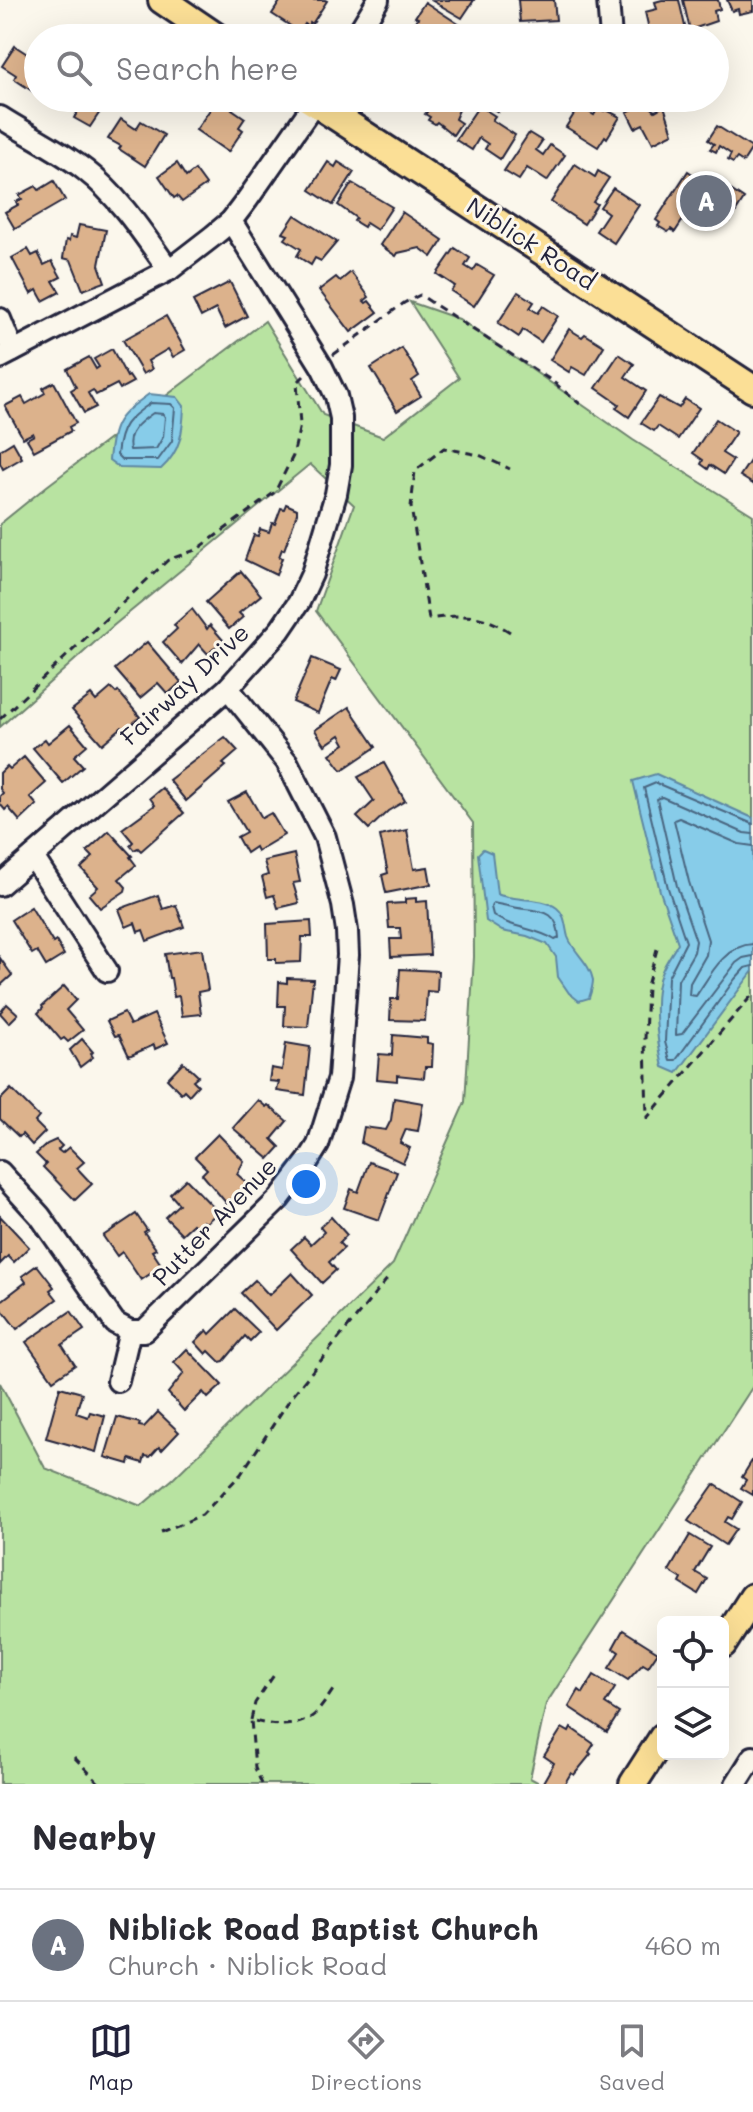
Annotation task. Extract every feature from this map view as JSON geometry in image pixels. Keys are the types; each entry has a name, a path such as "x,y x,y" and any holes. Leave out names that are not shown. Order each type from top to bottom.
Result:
{"main road":[{"path":"162,0 197,24"},
{"name":"Niblick Road","path":"334,112 753,389"},
{"path":"729,1635 753,1597"},
{"path":"633,1784 657,1746"}],"street":[{"path":"363,24 378,0"},
{"path":"608,0 610,24"},
{"path":"0,319 7,354 169,270 231,221 305,112"},
{"path":"3,127 54,148 87,171 119,203 169,270"},
{"name":"Fairway Drive","path":"0,885 228,688 280,630 299,602 325,534 336,494 342,446 336,396 322,367 231,221"},
{"name":"Putter Avenue","path":"130,1331 144,1331 279,1199 318,1145 339,1078 347,931 325,837 287,762 228,688"},
{"path":"33,857 107,971"},
{"path":"0,1172 40,1216 115,1323 130,1331 118,1381"},
{"path":"736,1784 753,1757"}],"path":[{"path":"333,355 404,303 420,295 552,381 580,404"},
{"path":"0,719 168,560 198,549 275,492 293,456 300,425 297,383 304,376"},
{"path":"510,469 479,455 444,448 415,471 411,507 429,619 458,614 490,619 510,632"},
{"path":"657,949 647,986 647,1118 753,994"},
{"path":"161,1532 202,1515 241,1474 292,1396 388,1278"},
{"path":"262,1784 255,1768 251,1720 255,1703 274,1675"},
{"path":"251,1720 268,1725 295,1724 314,1715 335,1687"},
{"path":"74,1757 100,1784"}],"green space":[{"path":"410,302 459,319 633,440 753,515 753,1386 546,1704 530,1778 541,1784 0,1784 0,1383 45,1468 141,1506 174,1478 393,1264 465,1102 474,957 473,823 316,611 354,505 310,464 113,626 0,727 0,524 265,321 323,415 383,437 459,378"}],"water":[{"path":"149,394 177,397 184,406 177,448 161,469 120,468 109,460 115,428 123,415"},
{"path":"656,774 753,818 753,971 677,1073 663,1067 656,1005 662,971 678,943 660,891 633,781"},
{"path":"483,849 492,853 497,894 544,902 560,911 568,937 591,974 593,982 589,998 579,1001 569,993 558,977 556,957 547,944 502,931 486,921 478,854"}],"building":[{"path":"281,0 327,1 312,24 288,24 272,14"},
{"path":"431,0 474,0 462,18"},
{"path":"518,0 554,0 556,20 520,22"},
{"path":"679,0 684,24 648,24 645,12 657,9 655,2"},
{"path":"683,0 718,0 720,9 714,11 716,21 689,24"},
{"path":"727,0 753,0 753,11 739,14 738,9 732,11"},
{"path":"425,2 458,24 414,24 418,18 415,17"},
{"path":"15,46 24,52 24,86 14,79 16,75 2,66"},
{"path":"78,112 100,112 90,127 74,118"},
{"path":"208,112 236,112 245,118 239,127 243,130 228,152 196,130"},
{"path":"458,112 455,119 461,123 453,135 437,122 428,120 430,117 425,114"},
{"path":"475,112 489,112 495,116 492,120 515,135 500,159 485,149 488,144 479,138 472,150 456,140"},
{"path":"575,112 594,115 596,112 611,112 620,117 598,147 566,127"},
{"path":"627,112 666,112 673,133 653,143 643,124 635,128"},
{"path":"121,119 136,129 141,121 164,135 145,166 108,139"},
{"path":"717,126 752,148 743,162 737,158 733,163 728,160 731,154 719,146 716,152 710,149 714,144 708,140"},
{"path":"529,133 542,141 536,150 543,155 550,145 565,155 547,181 527,168 519,180 504,171"},
{"path":"328,162 335,167 338,162 354,172 333,205 310,190"},
{"path":"177,163 186,177 195,170 206,185 182,202 177,196 174,198 159,176"},
{"path":"575,164 595,177 598,171 609,178 593,202 597,204 584,224 551,202"},
{"path":"688,171 707,184 700,195 706,199 717,181 744,199 730,221 701,203 697,209 692,206 675,232 658,226 660,223 656,220"},
{"path":"54,181 65,200 15,229 5,212 18,205 16,202 22,199 19,195 36,186 39,190"},
{"path":"352,183 392,207 377,230 366,223 364,227 354,221 356,218 338,205"},
{"path":"613,188 639,205 614,243 596,231 608,213 600,207"},
{"path":"402,212 443,240 432,257 420,248 396,256 380,245"},
{"path":"295,215 337,242 321,261 315,258 311,265 297,256 301,249 285,239 288,235 283,233"},
{"path":"79,225 106,230 99,265 105,282 83,290 71,260 63,258 66,240 69,241 70,236 76,238"},
{"path":"455,248 470,258 465,266 473,271 477,265 494,275 474,306 451,291 455,286 437,274"},
{"path":"28,249 32,256 38,253 44,265 52,261 61,277 53,281 60,292 43,301 37,290 31,294 12,258"},
{"path":"351,272 369,297 364,301 369,301 378,312 351,332 319,290 336,277 340,281"},
{"path":"230,282 247,316 225,328 216,309 201,317 193,301"},
{"path":"518,292 534,302 530,308 538,313 543,306 558,316 541,342 523,330 519,337 498,323"},
{"path":"166,316 185,350 173,357 168,349 148,361 152,369 143,374 123,340"},
{"path":"569,329 582,337 585,334 604,346 586,375 572,367 569,372 550,360"},
{"path":"402,348 419,376 412,381 421,396 397,411 371,368"},
{"path":"112,349 133,382 120,389 117,384 96,395 93,390 88,393 96,407 84,413 71,390 76,387 67,369 89,357 96,369 99,367 94,359"},
{"path":"619,354 634,364 625,377 646,391 629,417 616,408 619,404 596,388"},
{"path":"54,382 76,423 69,427 71,431 34,451 27,439 33,433 23,438 5,406 22,397 26,404 45,393 43,388"},
{"path":"659,397 679,408 685,399 699,408 678,439 658,426 654,431 641,423"},
{"path":"716,419 736,432 722,453 733,460 724,474 710,465 708,469 701,464 703,460 693,453"},
{"path":"13,442 22,458 3,469 0,450"},
{"path":"750,461 753,463 753,484 740,476"},
{"path":"286,504 297,509 297,513 279,557 282,558 276,575 245,560 254,535 258,536 260,529 269,532"},
{"path":"241,571 261,595 239,613 243,617 229,629 206,602"},
{"path":"192,609 207,629 210,625 223,640 208,654 199,644 182,664 163,642 177,629 174,625"},
{"path":"147,642 181,682 168,694 158,683 140,698 115,669"},
{"path":"312,658 341,670 336,681 332,679 318,713 293,702"},
{"path":"111,688 116,693 118,691 140,717 102,744 72,710 91,695 96,701"},
{"path":"349,707 376,747 342,770 330,754 345,744 340,735 325,745 315,730"},
{"path":"70,725 87,745 74,756 83,766 63,783 33,748 45,739 48,743"},
{"path":"225,737 238,751 223,764 226,766 186,801 169,780"},
{"path":"24,757 46,783 30,797 37,805 20,821 8,807 5,810 0,804 3,793 0,773"},
{"path":"384,763 405,801 388,811 369,829 357,817 374,801 358,777"},
{"path":"162,788 184,813 141,851 138,848 134,850 130,845 133,842 122,829 155,805 150,798"},
{"path":"247,792 262,818 271,813 284,835 257,851 255,847 246,853 237,837 246,832 228,802"},
{"path":"407,830 414,869 428,867 431,884 386,893 382,875 388,873 380,836"},
{"path":"109,831 132,856 136,865 119,879 126,887 125,891 100,908 89,895 98,887 81,868 93,857 87,851"},
{"path":"294,854 300,882 293,883 299,903 278,908 274,895 267,897 262,877 268,875 264,861"},
{"path":"158,895 163,909 176,905 184,927 147,941 143,930 138,932 135,923 126,927 119,909"},
{"path":"416,898 416,902 427,901 430,955 391,957 390,939 401,939 400,928 389,928 387,904 405,903 405,899"},
{"path":"31,907 64,955 46,966 37,951 32,954 11,920"},
{"path":"311,921 312,937 302,937 301,962 276,963 276,959 268,959 267,924"},
{"path":"202,949 208,990 198,992 201,1014 182,1016 179,996 174,997 165,954"},
{"path":"0,958 12,975 0,986"},
{"path":"400,969 438,971 437,992 427,991 425,1021 390,1020 391,999 398,999"},
{"path":"287,978 313,979 308,1027 284,1026 285,1006 278,1006 279,982 287,983"},
{"path":"64,986 76,1000 66,1010 83,1030 68,1042 64,1038 61,1040 38,1013"},
{"path":"7,1004 18,1014 9,1023 0,1013"},
{"path":"124,1013 130,1025 154,1014 168,1043 155,1049 154,1045 129,1056 119,1035 115,1036 107,1021"},
{"path":"393,1035 427,1038 427,1043 433,1044 432,1067 425,1067 424,1078 397,1075 397,1081 377,1079 379,1054 392,1055"},
{"path":"82,1039 93,1052 93,1057 80,1067 70,1050"},
{"path":"286,1043 310,1047 305,1095 277,1091 279,1082 269,1081 271,1068 282,1070"},
{"path":"183,1062 198,1076 193,1080 198,1085 189,1095 184,1090 181,1093 167,1079"},
{"path":"11,1089 39,1117 35,1122 45,1132 32,1145 0,1119 0,1100"},
{"path":"394,1098 423,1103 418,1131 406,1129 400,1143 410,1148 403,1163 361,1143 364,1127 386,1130 391,1120"},
{"path":"258,1100 287,1121 272,1139 280,1147 269,1159 233,1128"},
{"path":"218,1134 244,1161 237,1174 248,1184 227,1204 202,1174 207,1169 195,1157"},
{"path":"56,1140 62,1146 58,1150 62,1153 69,1147 84,1162 77,1168 92,1184 75,1200 43,1167 46,1164 36,1154"},
{"path":"369,1162 397,1172 379,1220 344,1208 351,1189 358,1192"},
{"path":"186,1179 218,1212 206,1223 203,1221 196,1227 193,1224 182,1234 165,1217 179,1204 170,1194"},
{"path":"136,1214 147,1230 144,1232 156,1249 152,1251 162,1266 141,1280 122,1252 117,1256 103,1236"},
{"path":"0,1216 29,1247 14,1262 8,1256 0,1264"},
{"path":"331,1217 347,1235 339,1243 344,1248 329,1262 336,1270 322,1283 291,1249 304,1237 311,1244 324,1232 320,1227"},
{"path":"37,1265 54,1287 50,1290 57,1299 17,1329 0,1307 0,1302 26,1282 22,1276"},
{"path":"292,1273 312,1295 276,1330 241,1293 255,1280 269,1295"},
{"path":"235,1309 259,1332 250,1341 245,1336 220,1362 209,1351 206,1354 195,1342 207,1330 210,1334"},
{"path":"71,1311 84,1330 62,1345 75,1365 53,1380 26,1342"},
{"path":"187,1349 222,1385 208,1398 203,1392 184,1411 168,1393 184,1373 174,1362"},
{"path":"60,1387 82,1393 76,1413 88,1417 90,1412 105,1416 96,1452 46,1438"},
{"path":"158,1412 179,1432 162,1450 159,1447 150,1457 145,1456 143,1463 130,1459 129,1464 105,1457 117,1417 144,1427"},
{"path":"753,1459 753,1495 741,1488 746,1480 742,1477"},
{"path":"714,1484 742,1502 732,1519 728,1517 725,1522 736,1529 725,1545 688,1521"},
{"path":"690,1535 710,1547 695,1572 707,1579 698,1594 680,1583 682,1579 669,1571"},
{"path":"623,1630 657,1654 648,1667 643,1664 628,1680 609,1668 619,1652 613,1648"},
{"path":"594,1675 615,1688 605,1704 619,1713 607,1732 569,1707 579,1690 583,1693"},
{"path":"562,1728 569,1732 571,1728 594,1744 589,1752 591,1754 574,1775 571,1773 567,1784 542,1784 554,1763 544,1756"}],"place":[{"name":"Niblick Road Baptist Church","path":"706,201"}]}
